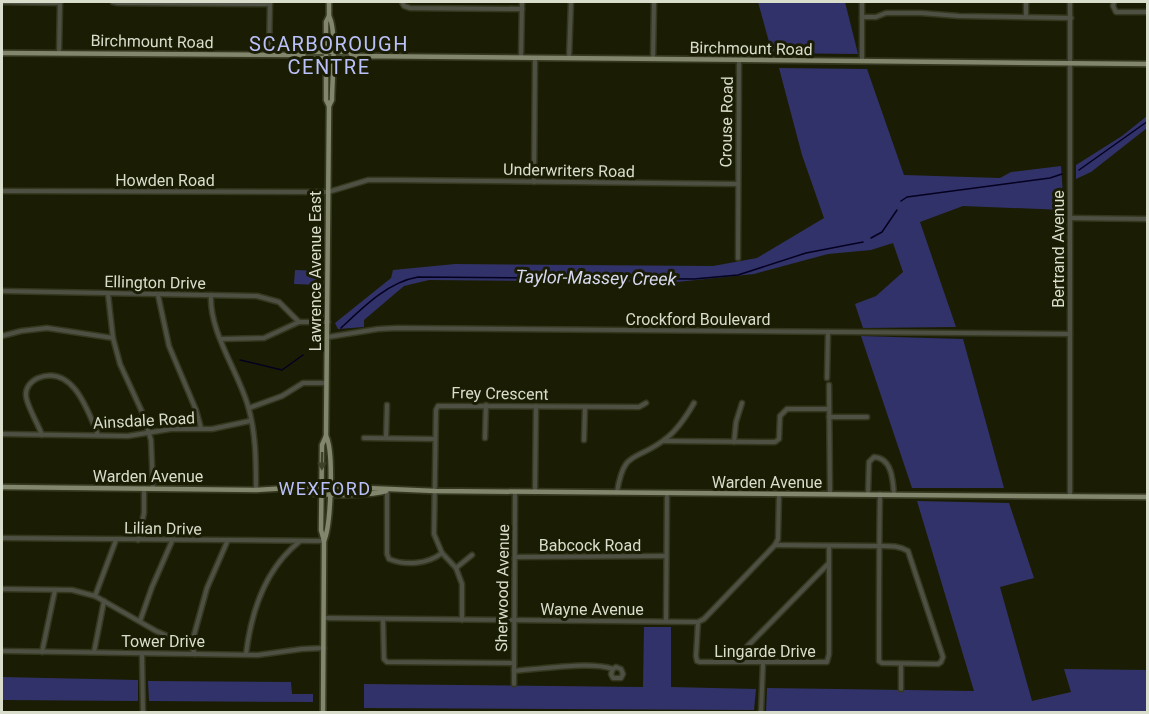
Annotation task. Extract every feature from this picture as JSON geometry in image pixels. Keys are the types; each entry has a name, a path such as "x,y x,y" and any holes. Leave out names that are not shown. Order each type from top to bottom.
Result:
{"main road":[{"name":"Lawrence Avenue East","path":"329,2 329,16 326,22 326,100 329,106"},
{"name":"Lawrence Avenue East","path":"323,712 325,648 321,486 322,445 326,436 329,106 332,100 333,22 329,16"},
{"name":"Birchmount Road","path":"2,53 302,55 305,52 349,58 354,56 521,57 1148,64"},
{"name":"Lawrence Avenue East","path":"324,542 329,530 330,493 330,443 326,436"},
{"name":"Warden Avenue","path":"2,487 256,490 330,486 435,491 1148,497"},
{"name":"Warden Avenue","path":"294,489 303,493 374,494 387,490"}],"street":[{"path":"2,2 60,2 59,53"},
{"path":"113,2 270,3 268,54"},
{"path":"402,2 404,6 410,8 522,9"},
{"path":"521,57 522,2"},
{"path":"569,58 570,2"},
{"path":"653,59 654,2"},
{"path":"862,2 862,61"},
{"path":"1026,2 1026,17"},
{"name":"Bertrand Avenue","path":"1070,2 1070,496"},
{"path":"1114,2 1116,12 1148,12"},
{"path":"862,17 921,14 1071,18"},
{"path":"534,182 535,58"},
{"name":"Crouse Road","path":"738,184 739,60"},
{"name":"Underwriters Road","path":"328,192 368,180 738,184"},
{"path":"738,184 738,258"},
{"name":"Howden Road","path":"2,190 328,192"},
{"path":"1070,218 1148,219"},
{"name":"Ellington Drive","path":"2,291 266,297 279,302 299,322"},
{"path":"108,294 113,338 120,364 143,414 148,432 152,455 153,488"},
{"path":"158,295 169,346 196,410 201,428"},
{"path":"211,295 213,316 249,408 255,443 256,490"},
{"path":"221,339 264,338 299,322 328,322"},
{"path":"2,336 47,328 113,338"},
{"name":"Crockford Boulevard","path":"327,337 396,328 1070,334"},
{"path":"827,378 828,332"},
{"path":"42,435 25,395 32,381 45,376 64,380 74,386 83,400 98,435"},
{"path":"249,408 282,396 303,383 326,383"},
{"path":"829,385 830,494"},
{"name":"Frey Crescent","path":"442,554 434,534 435,439 438,406 639,407 646,403"},
{"path":"616,492 623,465 664,441 683,421 694,403"},
{"path":"734,442 736,422 742,403"},
{"path":"386,438 387,405"},
{"path":"485,438 486,405"},
{"path":"535,492 536,406"},
{"path":"584,440 585,406"},
{"path":"664,441 775,442 779,439 780,416 787,409 828,409"},
{"path":"830,417 867,417"},
{"name":"Ainsdale Road","path":"2,434 128,436 171,429 212,429 250,421"},
{"path":"363,438 435,439"},
{"path":"868,494 869,462 871,459 879,458 887,463 893,482 894,495"},
{"path":"138,540 144,513 144,488"},
{"path":"387,490 387,554 389,559 421,563 431,561 442,554 456,568 462,584 462,620"},
{"name":"Sherwood Avenue","path":"514,684 515,492"},
{"path":"666,621 667,493"},
{"path":"698,622 704,619 775,545 778,538 779,494"},
{"path":"775,545 829,546 879,546 899,546 908,551 943,657 938,664 901,664 879,661 879,546 880,494"},
{"name":"Lilian Drive","path":"2,538 324,542"},
{"path":"95,596 116,540"},
{"path":"140,621 172,541"},
{"path":"191,646 207,588 227,542"},
{"path":"246,654 255,610 267,581 278,562 299,542"},
{"name":"Lingarde Drive","path":"698,622 697,661 705,663 827,662 829,654 829,546"},
{"path":"456,568 472,555"},
{"name":"Babcock Road","path":"515,557 666,556"},
{"path":"732,662 829,563"},
{"path":"42,652 55,590"},
{"path":"2,591 77,591 95,596 156,631 191,646 195,654"},
{"path":"94,652 104,601"},
{"name":"Wayne Avenue","path":"324,618 698,622"},
{"path":"383,620 384,659 387,662 514,663"},
{"name":"Tower Drive","path":"2,651 246,654 325,648"},
{"path":"142,654 143,712"},
{"path":"761,712 763,663"},
{"path":"901,664 901,689"},
{"path":"514,671 574,667 613,669"}],"shaded area":[{"path":"758,2 845,2 858,54 772,53"},
{"path":"779,68 867,69 904,175 1000,178 1011,172 1061,166 1064,210 963,206 920,222 956,327 863,328 855,304 876,296 903,272 893,243 871,250 828,254 754,274 677,282 429,280 404,286 364,320 364,327 338,329 335,323 391,278 393,270 455,264 713,266 757,258 824,218 802,155"},
{"path":"1147,116 1147,128 1091,172 1076,179 1076,165 1122,136"},
{"path":"295,270 320,271 320,285 294,284"},
{"path":"861,336 963,339 1004,488 912,488"},
{"path":"917,501 1009,503 1034,578 1000,587 1032,701 1071,692 1064,669 1147,670 1147,712 766,712 767,688 974,691"},
{"path":"644,627 671,627 671,687 756,689 754,710 364,708 364,684 643,687"},
{"path":"2,677 138,680 138,701 2,700"},
{"path":"148,681 291,682 292,694 313,694 313,702 149,701"}],"waterway":[{"name":"Taylor-Massey Creek","path":"1079,170 1148,121"},
{"name":"Taylor-Massey Creek","path":"901,201 907,197 1050,178 1062,174"},
{"name":"Taylor-Massey Creek","path":"871,238 882,232 897,210"},
{"name":"Taylor-Massey Creek","path":"341,328 386,290 418,277 694,279 738,275 806,253 863,242"},
{"name":"Taylor-Massey Creek","path":"240,360 282,370 303,355"}],"district":[{"name":"SCARBOROUGH CENTRE","path":"329,56"},
{"name":"WEXFORD","path":"325,489"}]}
